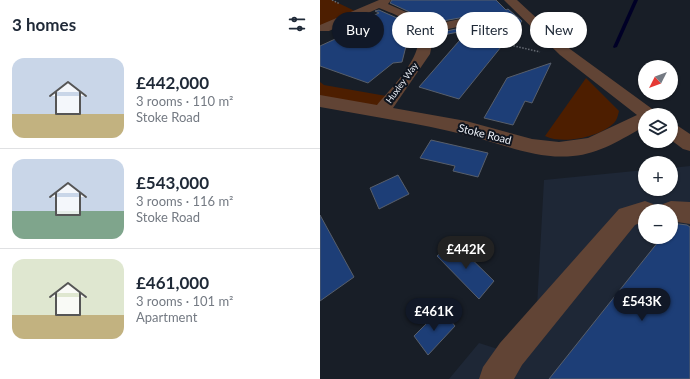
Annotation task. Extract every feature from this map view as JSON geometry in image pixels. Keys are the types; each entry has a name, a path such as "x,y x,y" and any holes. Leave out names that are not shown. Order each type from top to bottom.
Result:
{"street":[{"path":"510,0 566,52 640,108"},
{"path":"324,28 382,3 398,12"},
{"name":"Huxley Way","path":"381,112 424,54 425,48"},
{"name":"Stoke Road","path":"320,101 468,129 531,146 560,149 573,149 598,143 638,122"},
{"path":"678,136 690,144"},
{"path":"678,212 690,213"},
{"path":"495,379 511,354 627,217 638,214"}],"path":[{"path":"522,48 552,54 566,52"}],"shaded area":[{"path":"320,0 332,0 357,12 332,12 332,22 320,26"},
{"path":"586,78 619,111 615,122 608,128 591,136 571,140 553,139 545,136"},
{"path":"320,82 324,85 392,97 381,112 320,101"},
{"path":"690,166 690,379 449,379 479,343 504,351 537,307 544,180 638,171 638,196 678,196 678,167"}],"building":[{"path":"392,0 496,0 506,10 508,9 512,12 456,12 456,19 448,20 448,12 410,12 390,3"},
{"path":"384,12 392,16 392,48 406,48 402,62 393,63 368,83 320,66 320,46 332,40 332,48 384,48"},
{"path":"456,29 456,32 448,34 448,31"},
{"path":"456,44 456,48 500,48 459,99 419,87"},
{"path":"551,63 532,103 525,101 513,125 484,118 507,78"},
{"path":"431,140 488,153 478,177 453,171 455,166 420,158"},
{"path":"398,175 409,194 379,209 370,188"},
{"path":"320,215 354,277 320,301"},
{"path":"678,224 690,227 690,379 549,379 656,244 678,244"},
{"path":"453,241 494,281 479,299 437,256"},
{"path":"441,309 455,326 428,355 414,336"}],"waterway":[{"path":"615,47 636,0"}]}
